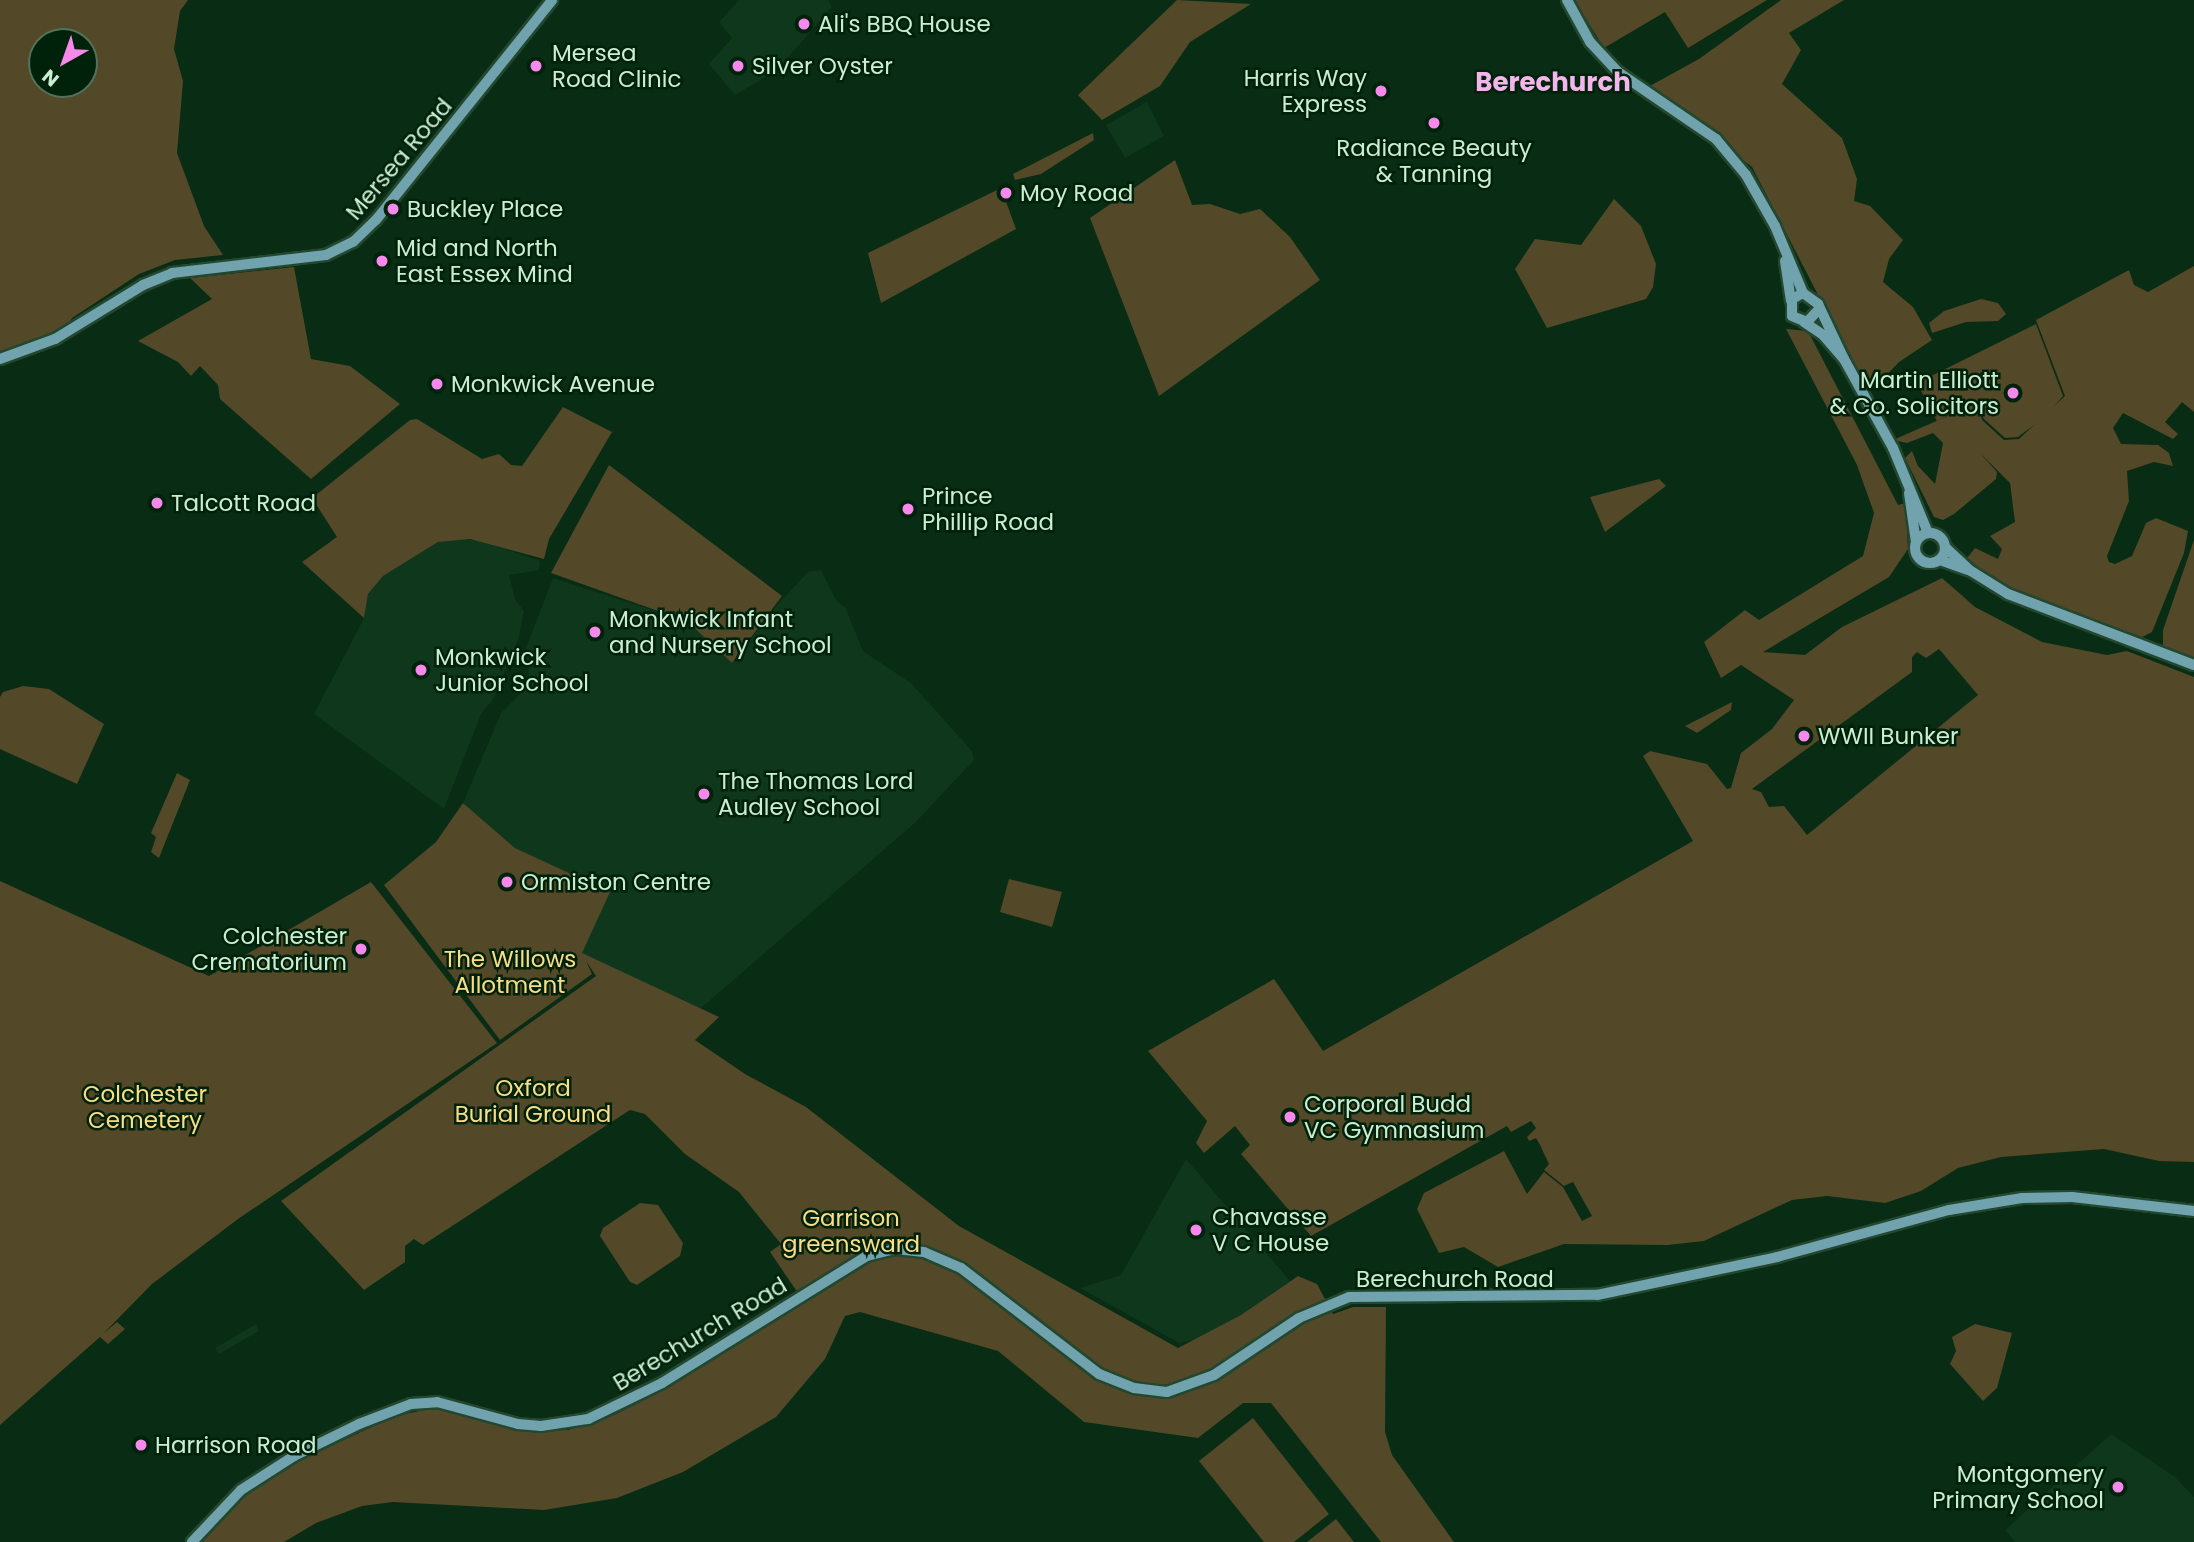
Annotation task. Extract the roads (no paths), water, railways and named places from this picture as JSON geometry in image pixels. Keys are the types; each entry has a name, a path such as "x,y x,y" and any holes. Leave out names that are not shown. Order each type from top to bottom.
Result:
{"street":[{"name":"Mersea Road","path":"0,359 55,339 143,285 172,273 326,255 353,242 384,209 552,0"},
{"path":"1567,0 1590,42 1624,78 1716,139 1746,175 1803,293 1813,298 1893,448 1928,533 1939,537 1946,548 1971,571"},
{"path":"1785,253 1792,316 1804,322 1844,359"},
{"path":"1791,302 1803,293"},
{"path":"1804,322 1818,310"},
{"path":"1909,489 1916,555 1922,562 1940,560 1971,571 2051,613 2194,665"},
{"path":"1916,542 1928,533"},
{"path":"1940,560 1946,548"},
{"name":"Berechurch Road","path":"192,1542 241,1490 294,1456 359,1424 411,1404 437,1402 518,1424 541,1426 588,1419 662,1382 867,1256 895,1249 924,1252 961,1268 1099,1374 1134,1388 1167,1392 1213,1375 1299,1318 1349,1297 1597,1295 1777,1257 1949,1210 2022,1198 2072,1197 2194,1211"}],"place":[{"name":"Ali's BBQ House","path":"804,24"},
{"name":"Mersea Road Clinic","path":"536,66"},
{"name":"Silver Oyster","path":"738,66"},
{"name":"Harris Way Express","path":"1381,91"},
{"name":"Radiance Beauty & Tanning","path":"1434,123"},
{"name":"Moy Road","path":"1006,193"},
{"name":"Buckley Place","path":"393,209"},
{"name":"Mid and North East Essex Mind","path":"382,261"},
{"name":"Monkwick Avenue","path":"437,384"},
{"name":"Martin Elliott & Co. Solicitors","path":"2013,393"},
{"name":"Talcott Road","path":"157,503"},
{"name":"Prince Phillip Road","path":"908,509"},
{"name":"Monkwick Infant and Nursery School","path":"595,632"},
{"name":"Monkwick Junior School","path":"421,670"},
{"name":"WWII Bunker","path":"1804,736"},
{"name":"The Thomas Lord Audley School","path":"704,794"},
{"name":"Ormiston Centre","path":"507,882"},
{"name":"Colchester Crematorium","path":"361,949"},
{"name":"Corporal Budd VC Gymnasium","path":"1290,1117"},
{"name":"Chavasse V C House","path":"1196,1230"},
{"name":"Harrison Road","path":"141,1445"},
{"name":"Montgomery Primary School","path":"2118,1487"}],"district":[{"name":"Berechurch","path":"1553,83"}],"park label":[{"name":"The Willows Allotment","path":"510,972"},
{"name":"Oxford Burial Ground","path":"533,1101"},
{"name":"Colchester Cemetery","path":"145,1107"},
{"name":"Garrison greensward","path":"851,1231"}]}
